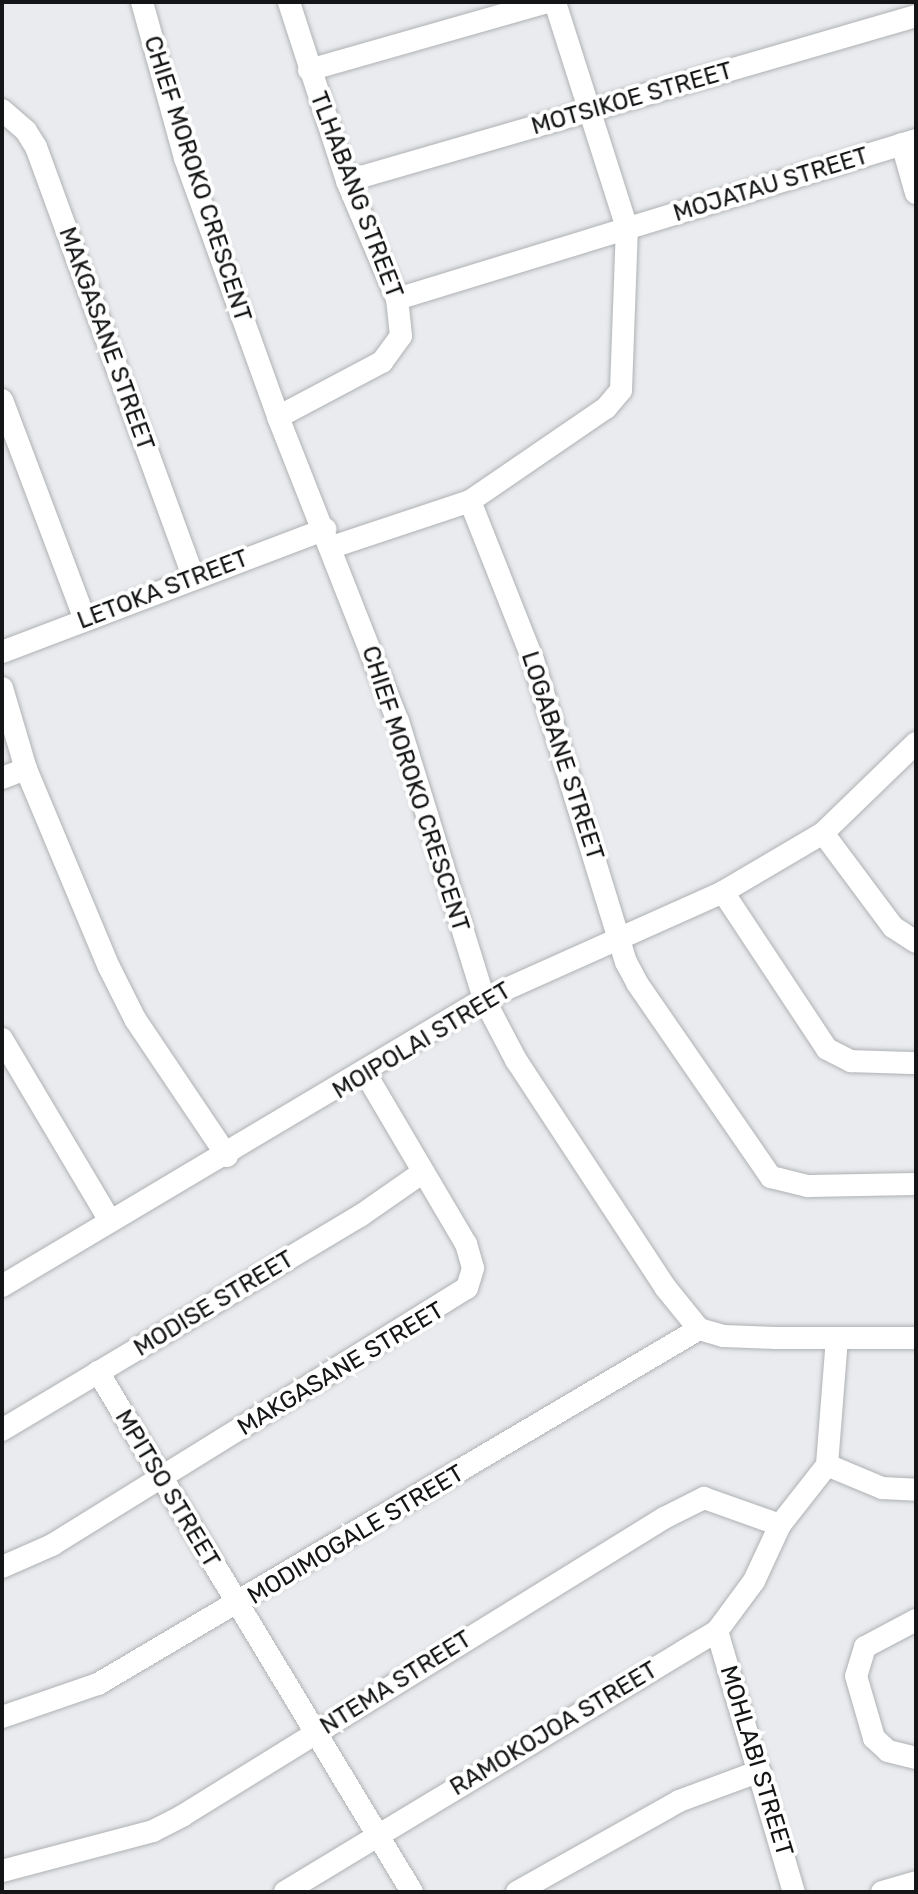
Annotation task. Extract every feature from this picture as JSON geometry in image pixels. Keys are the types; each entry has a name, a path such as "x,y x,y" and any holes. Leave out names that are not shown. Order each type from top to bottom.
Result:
{"street":[{"name":"CHIEF MOROKO CRESCENT","path":"142,2 185,158 278,417 329,538 398,721 484,999 516,1060 665,1287 699,1329"},
{"name":"TLHABANG STREET","path":"278,417 391,356 401,336 397,299 347,181 289,2"},
{"path":"309,70 547,2"},
{"path":"470,501 619,394 627,228 587,112 555,2"},
{"name":"MOTSIKOE STREET","path":"347,181 916,16"},
{"name":"MAKGASANE STREET","path":"2,110 17,120 36,147 194,578"},
{"path":"909,142 916,193"},
{"name":"MOJATAU STREET","path":"397,299 909,142"},
{"path":"2,400 85,620"},
{"name":"LETOKA STREET","path":"2,652 194,578 470,501"},
{"name":"LOGABANE STREET","path":"470,501 533,660 637,983 771,1177 808,1186 916,1184"},
{"path":"2,688 26,769 135,1019 227,1156"},
{"name":"MOIPOLAI STREET","path":"2,1286 109,1219 227,1156 366,1074 484,999 723,892 823,833 916,743"},
{"path":"2,778 26,769"},
{"path":"823,833 893,927 916,942"},
{"path":"723,892 827,1049 851,1061 916,1063"},
{"path":"2,1039 109,1219"},
{"name":"MAKGASANE STREET","path":"2,1567 52,1545 467,1288 471,1255 366,1074"},
{"name":"MODISE STREET","path":"2,1430 360,1216 423,1172"},
{"path":"699,1329 723,1336 916,1338"},
{"name":"MODIMOGALE STREET","path":"2,1717 98,1684 237,1607 699,1329"},
{"path":"780,1525 827,1465 837,1338"},
{"name":"MPITSO STREET","path":"98,1372 159,1480 412,1892"},
{"path":"827,1465 882,1488 916,1490"},
{"name":"NTEMA STREET","path":"2,1871 153,1831 704,1498 780,1525"},
{"name":"RAMOKOJOA STREET","path":"285,1892 717,1631 754,1581 780,1525"},
{"path":"916,1620 865,1647 856,1676 874,1738 888,1751 916,1758"},
{"name":"MOHLABI STREET","path":"717,1631 794,1892"},
{"path":"517,1892 679,1801 760,1771"},
{"path":"882,1892 916,1882"}]}
